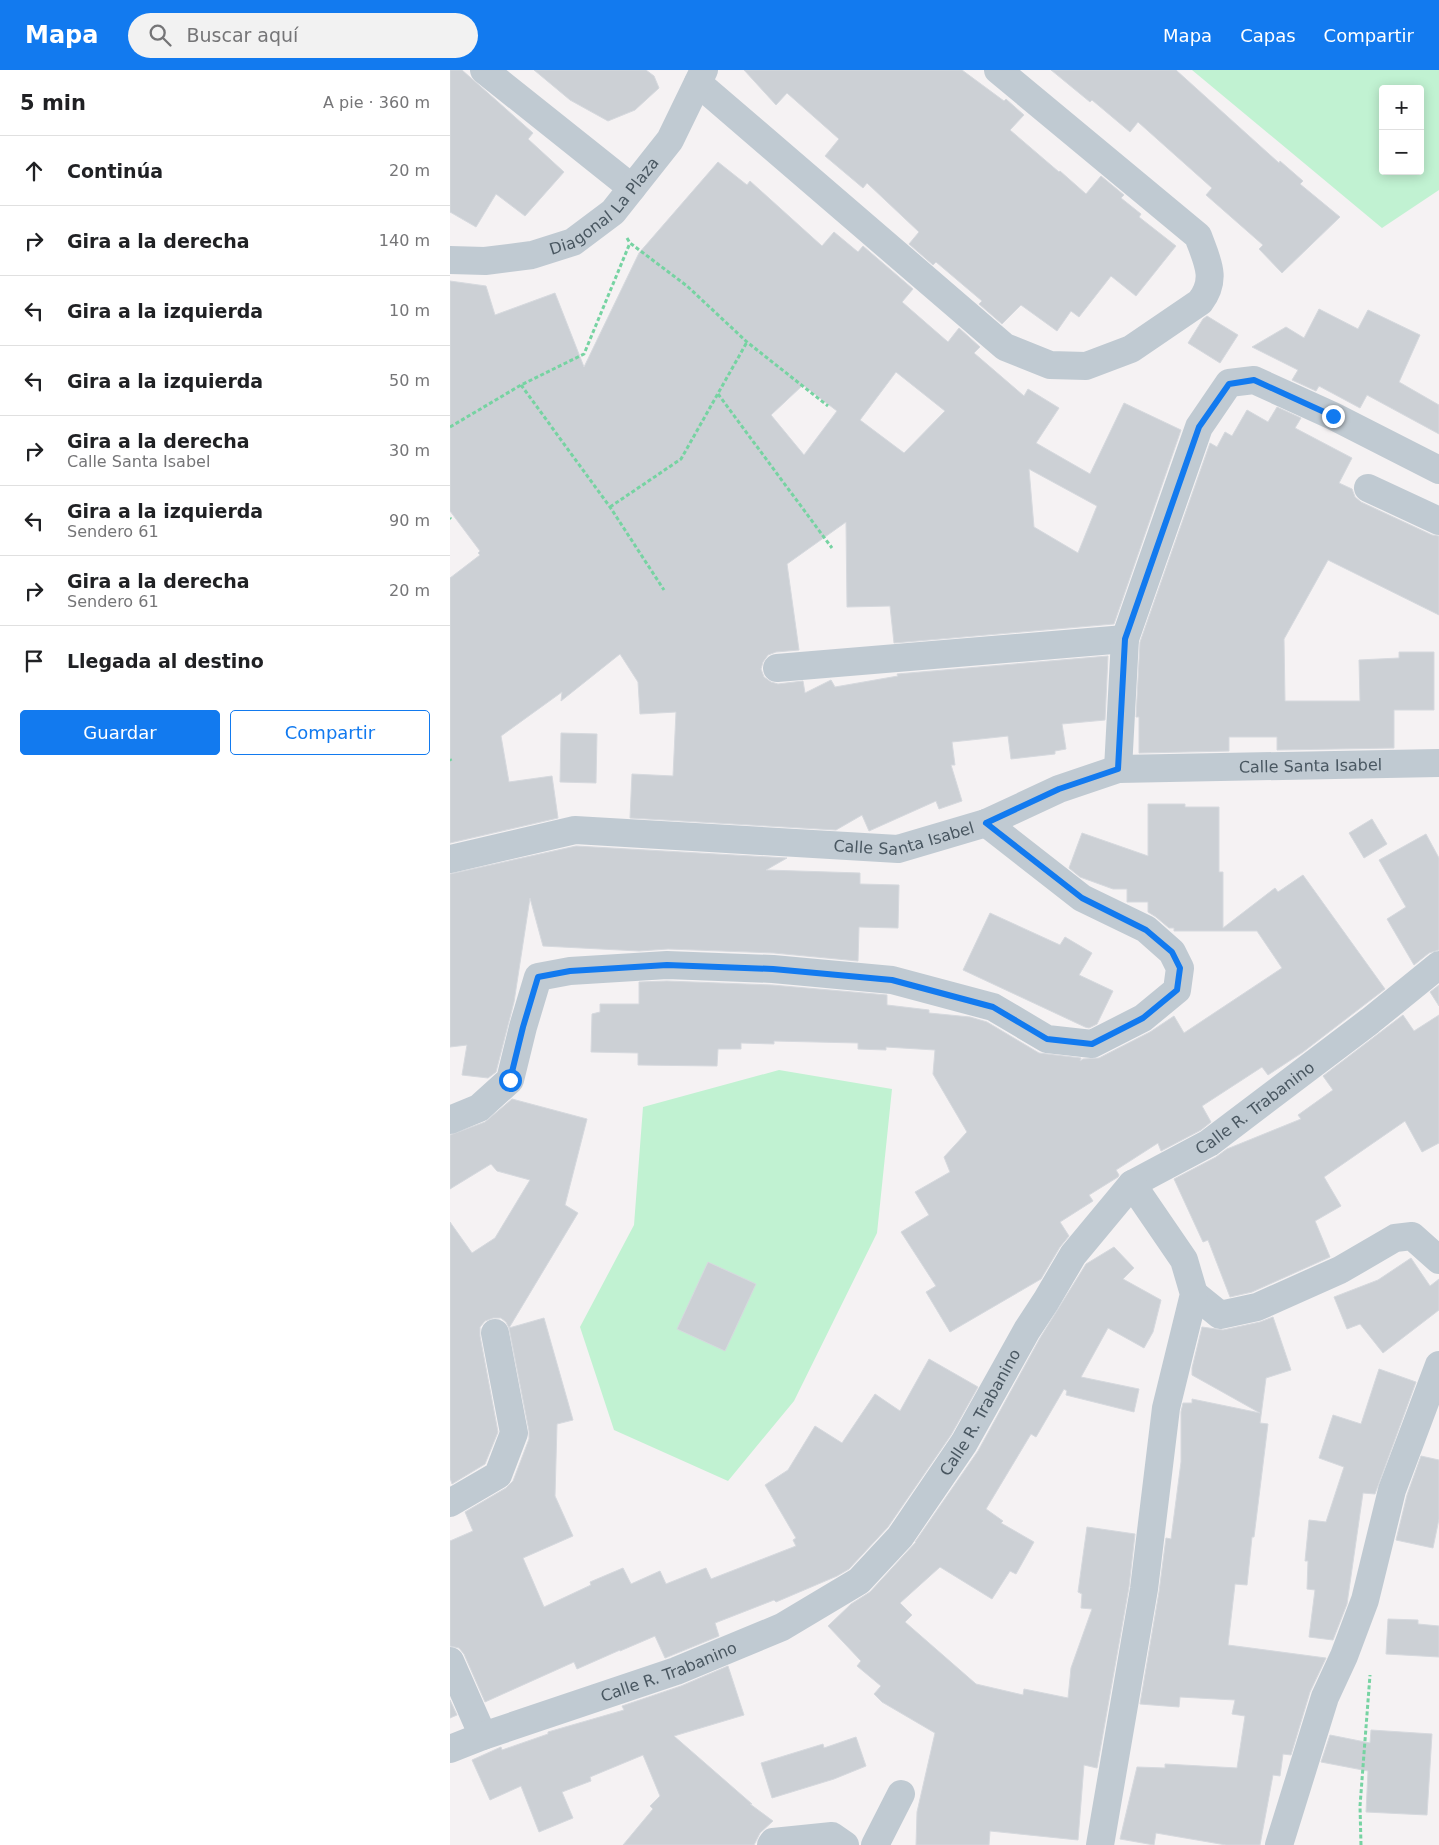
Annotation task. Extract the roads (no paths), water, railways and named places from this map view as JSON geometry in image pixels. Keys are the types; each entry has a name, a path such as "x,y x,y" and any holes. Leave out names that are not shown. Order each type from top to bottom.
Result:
{"street":[{"path":"484,70 632,188"},
{"path":"701,77 1004,346 1050,365 1086,366 1131,349 1200,302 1207,294 1210,280 1209,267 1198,236 998,70"},
{"name":"Diagonal La Plaza","path":"450,260 484,261 532,255 573,242 613,212 670,140 701,77"},
{"path":"1118,769 1125,639 1199,427 1229,384 1254,380 1333,416 1439,470"},
{"path":"1368,488 1439,521"},
{"path":"777,668 1125,639"},
{"name":"Calle Santa Isabel","path":"450,859 575,830 898,849 986,823 1059,789 1118,769 1439,763"},
{"path":"450,1120 479,1108 510,1080 538,977 570,971 667,965 773,969 892,980 993,1007 1047,1039 1092,1044 1143,1018 1177,990 1180,968 1172,952 1146,930 1082,898 986,823"},
{"name":"Calle R. Trabanino","path":"450,1749 483,1736 676,1672 782,1627 859,1581 900,1537 964,1443 1027,1330 1073,1255 1132,1184 1209,1144 1370,1021 1439,965"},
{"path":"1100,1845 1144,1589 1166,1408 1194,1294 1184,1260 1132,1184"},
{"path":"1194,1294 1220,1315 1258,1307 1340,1270 1395,1238 1412,1236 1439,1260"},
{"path":"450,1502 498,1475 514,1433 495,1333"},
{"path":"1279,1845 1325,1697 1344,1656 1365,1600 1392,1490 1439,1365"},
{"path":"450,1661 483,1736"},
{"path":"876,1845 901,1794"},
{"path":"771,1845 773,1842 832,1836 845,1845"}]}
